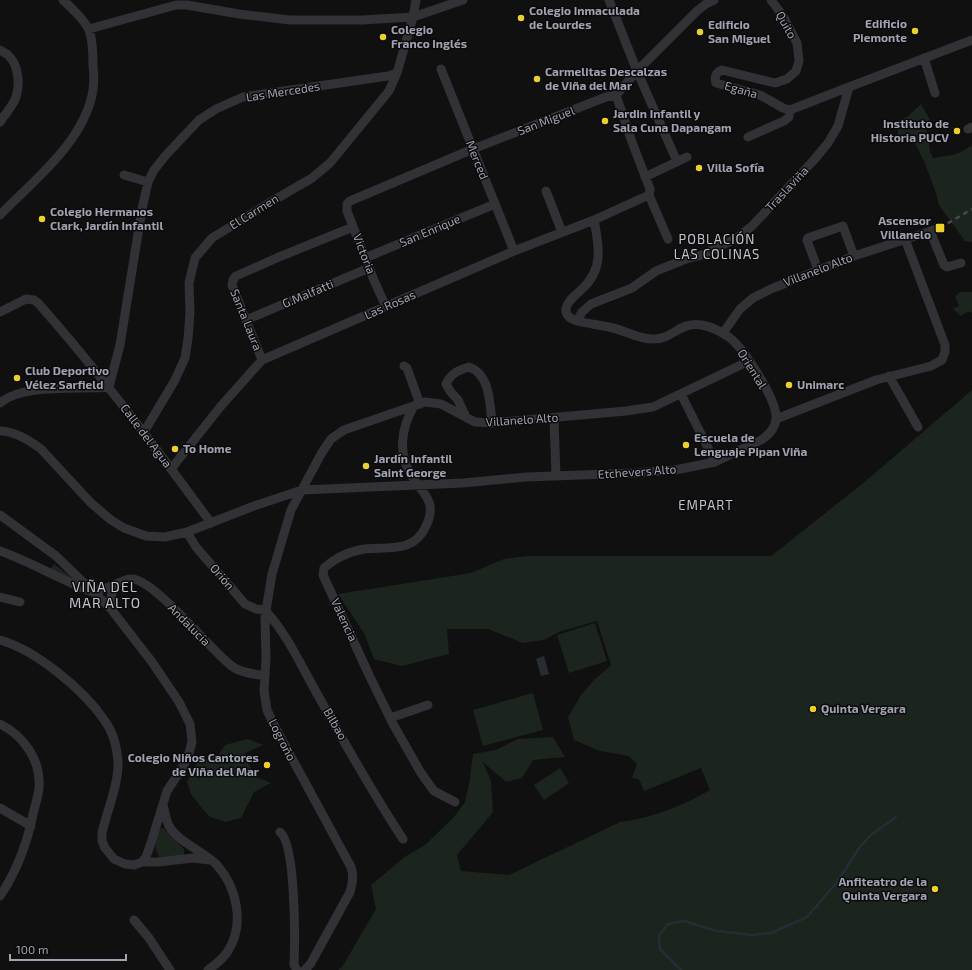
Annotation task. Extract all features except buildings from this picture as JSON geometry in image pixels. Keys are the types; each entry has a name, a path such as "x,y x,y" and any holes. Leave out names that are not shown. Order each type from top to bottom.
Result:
{"street":[{"path":"0,215 53,161 70,141 85,116 93,90 93,63 89,29 63,0"},
{"name":"El Carmen","path":"144,432 175,380 185,358 190,312 188,283 195,258 212,238 312,178 330,163 389,91 397,73 413,17 416,0"},
{"path":"89,29 176,5 187,5 239,14 290,20 362,20 413,17 463,0"},
{"path":"609,0 637,71 675,158"},
{"path":"668,239 649,195 650,189 616,95 637,71 697,11 714,0"},
{"name":"Quito","path":"771,0 783,16 796,43 798,51"},
{"path":"413,17 419,27"},
{"path":"748,137 784,121 789,117 790,110 972,40"},
{"path":"0,50 8,56 13,63 17,73 18,87 15,99 1,117"},
{"name":"Egaña","path":"790,110 783,108 760,95 718,84 715,81 716,74 722,70 775,83 787,79 796,71 799,61 798,51"},
{"path":"924,58 935,93"},
{"name":"Merced","path":"441,69 514,251"},
{"name":"Las Mercedes","path":"110,388 120,345 142,209 148,182 154,170 166,155 199,120 216,109 243,97 388,76 397,73"},
{"name":"Traslaviña","path":"577,321 582,312 591,304 632,288 656,271 686,259 702,255 737,238 752,226 828,143 838,126 849,87"},
{"name":"San Miguel","path":"350,201 473,149 606,97 616,95"},
{"path":"645,177 687,157"},
{"path":"124,175 148,182"},
{"path":"546,191 562,232"},
{"name":"Las Rosas","path":"171,469 220,406 262,360 514,251 594,220 649,195"},
{"name":"Victoria","path":"350,201 346,204 347,211 386,307"},
{"name":"San Enrique","path":"365,258 495,204"},
{"path":"577,321 572,320 567,316 566,307 571,299 590,281 595,271 599,249 594,220"},
{"path":"818,270 807,240 808,238 843,226 854,256"},
{"name":"Santa Laura","path":"262,360 232,285 233,280 236,276 279,257 353,227"},
{"name":"Villanelo Alto","path":"723,333 740,310 753,298 771,289 854,256 940,228"},
{"path":"930,231 944,265 947,268 961,263"},
{"path":"776,419 876,380 931,366 942,360 945,352 945,345 905,239"},
{"name":"G.Malfatti","path":"246,320 369,268"},
{"name":"Calle del Agua","path":"0,312 26,299 30,299 38,303 110,388 211,523"},
{"name":"Oriental","path":"577,321 611,328 646,339 655,340 663,338 687,325 695,324 723,333 742,350 749,361 773,403 776,419"},
{"name":"Villanelo Alto","path":"302,490 321,454 331,439 344,430 425,402 441,404 475,422 492,423 626,411 653,407 749,361"},
{"path":"404,366 408,368 417,405 407,417 403,430 403,456 412,477 419,485"},
{"path":"466,417 458,400 446,384 449,377 454,373 469,366 476,369 481,375 486,386 492,423"},
{"path":"890,376 918,427"},
{"path":"0,403 11,396 28,390 110,388"},
{"path":"681,394 715,462"},
{"path":"554,418 556,476"},
{"name":"Etchevers Alto","path":"0,431 17,434 32,442 91,503 111,520 124,528 146,536 165,537 187,532 254,506 302,490 464,483 508,478 675,470 715,462 767,436 772,432 776,419"},
{"name":"Valencia","path":"419,485 429,498 430,513 427,526 420,537 410,544 398,548 360,550 344,555 331,562 324,568 323,575 390,718 421,772 434,791 455,802"},
{"name":"Logroño","path":"302,490 291,510 272,574 265,610 266,658 264,691 267,710 274,728 351,867 353,875 353,883 350,892 311,963 305,970"},
{"path":"0,515 56,556 111,609 152,662 179,702 190,724 192,742 189,753 184,765 167,791 150,846 142,862"},
{"name":"Orión","path":"187,532 196,547 245,604 256,609 265,610"},
{"path":"0,551 18,557 72,584 92,591"},
{"name":"Andalucía","path":"92,591 114,586 132,578 141,581 180,614 234,667 250,673 265,676"},
{"path":"111,609 111,597 114,586"},
{"path":"0,597 20,602"},
{"name":"Bilbao","path":"265,610 289,643 356,763 403,839"},
{"path":"0,640 31,655 58,673 92,704 106,722 115,744 118,762 117,776 102,833 102,841 104,848 114,859 125,864 134,865 142,862 158,862 187,858 209,860"},
{"path":"390,718 428,704"},
{"path":"0,724 19,736 26,744 36,764 39,786 25,847 19,861 0,894"},
{"path":"163,805 168,825 186,842 216,864 231,887 237,905 237,925 228,952 219,962 208,970"},
{"path":"0,808 31,826"},
{"path":"156,824 168,825"},
{"path":"280,832 284,835 286,841 292,879 294,898 294,964 297,970"},
{"path":"186,842 190,850 187,858"},
{"path":"150,846 154,858 158,862"},
{"path":"134,920 149,938 170,970"}],"shaded area":[{"path":"921,104 930,120 923,125 928,134 930,152 933,158 961,152 972,145 972,242 965,241 939,205 924,161 916,145 898,136 897,121 908,116"},
{"path":"960,292 972,292 972,313 968,311 961,316 953,309 959,306 955,296"},
{"name":"Quinta Vergara","path":"972,390 972,970 338,970 342,967 376,909 371,885 406,856 425,845 454,817 465,802 473,754 496,750 518,739 553,737 565,757 533,760 522,778 506,782 483,762 491,781 493,812 457,855 461,871 509,875 620,822 655,815 689,801 710,790 701,768 644,791 639,779 632,778 637,764 629,756 600,751 574,740 568,717 581,695 594,680 611,665 597,621 559,632 544,640 523,643 488,629 447,629 449,654 402,666 374,659 364,633 338,594 471,573 504,559 527,556 771,556 861,485"},
{"path":"54,564 74,579 73,581 50,569"},
{"path":"595,623 607,661 569,673 557,635"},
{"path":"544,656 549,674 541,676 536,659"},
{"path":"533,693 543,730 483,746 473,710"},
{"path":"248,739 263,745 245,753 254,776 271,783 254,792 241,818 226,822 210,817 191,794 187,782 197,763 219,754 225,745"},
{"path":"560,768 569,783 544,800 534,785"},
{"path":"163,828 184,849 184,855 160,858 156,851 155,841 158,829"}],"waterway":[{"path":"681,970 660,949 659,935 668,924 684,921 717,931 752,935 771,933 807,917 838,881 859,848 871,835 896,817"}],"railway":[{"path":"940,228 972,209"}],"place":[{"name":"Colegio Inmaculada de Lourdes","path":"521,18"},
{"name":"Edificio Piemonte","path":"915,31"},
{"name":"Edificio San Miguel","path":"700,32"},
{"name":"Colegio Franco Inglés","path":"383,37"},
{"name":"Carmelitas Descalzas de Viña del Mar","path":"537,79"},
{"name":"Jardin Infantil y Sala Cuna Dapangam","path":"605,121"},
{"name":"Instituto de Historia PUCV","path":"957,131"},
{"name":"Villa Sofía","path":"699,168"},
{"name":"Colegio Hermanos Clark, Jardín Infantil","path":"42,219"},
{"name":"Ascensor Villanelo","path":"940,228"},
{"name":"Club Deportivo Vélez Sarfield","path":"17,378"},
{"name":"Unimarc","path":"789,385"},
{"name":"Escuela de Lenguaje Pipan Viña","path":"686,445"},
{"name":"To Home","path":"175,449"},
{"name":"Jardín Infantil Saint George","path":"366,466"},
{"name":"Quinta Vergara","path":"813,709"},
{"name":"Colegio Niños Cantores de Viña del Mar","path":"267,765"},
{"name":"Anfiteatro de la Quinta Vergara","path":"935,889"}],"district":[{"name":"POBLACIÓN LAS COLINAS","path":"717,246"},
{"name":"EMPART","path":"706,505"},
{"name":"VIÑA DEL MAR ALTO","path":"105,596"}]}
